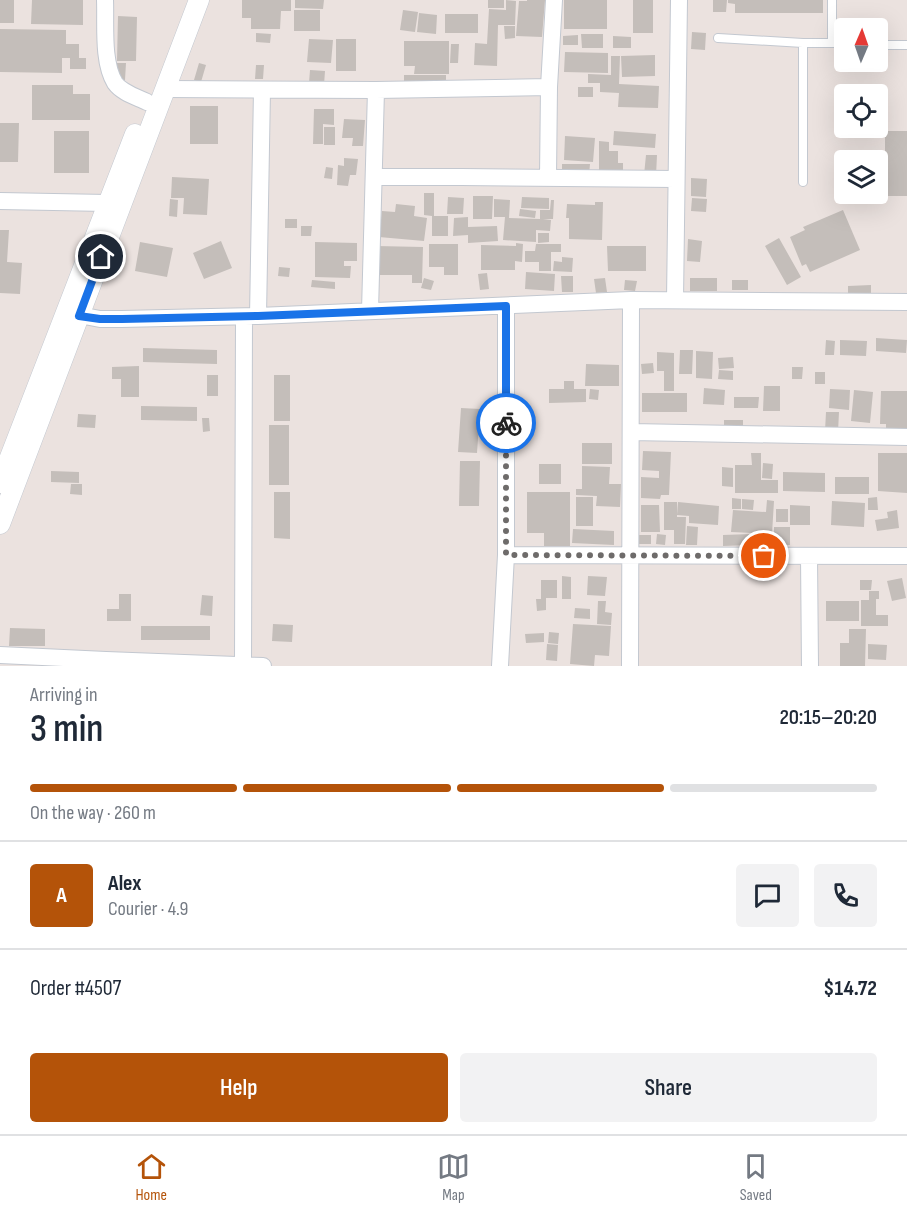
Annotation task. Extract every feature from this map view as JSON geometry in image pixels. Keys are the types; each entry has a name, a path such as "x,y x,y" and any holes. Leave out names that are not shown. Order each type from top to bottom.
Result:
{"street":[{"path":"105,0 107,62 116,84 147,102"},
{"path":"0,524 72,314 107,203 187,0"},
{"path":"0,483 166,90 199,0"},
{"path":"548,177 549,87 554,0"},
{"path":"675,300 679,0"},
{"path":"166,90 549,87"},
{"path":"243,665 251,317 262,90"},
{"path":"370,311 376,90"},
{"path":"374,177 676,179"},
{"path":"0,201 107,203"},
{"path":"72,314 100,319 251,317 631,300 907,302"},
{"path":"630,666 631,300"},
{"path":"500,666 506,555 506,306"},
{"path":"631,432 907,436"},
{"path":"506,555 907,556"},
{"path":"809,556 810,666"},
{"path":"0,655 106,663 263,666"}],"lane":[{"path":"718,38 832,43 832,0"},
{"path":"803,43 803,182"},
{"path":"888,45 907,45"}],"building":[{"path":"0,0 14,0 14,23 0,23"},
{"path":"32,0 83,0 83,25 31,24"},
{"path":"242,0 291,0 291,11 281,11 280,29 251,29 251,18 242,18"},
{"path":"295,0 324,0 323,9 295,8"},
{"path":"488,0 504,0 504,8 488,8"},
{"path":"506,0 516,1 515,25 498,25 497,66 474,65 475,43 487,44 489,9 506,10"},
{"path":"545,0 542,37 516,36 519,1"},
{"path":"564,0 607,0 607,29 564,29"},
{"path":"633,0 653,0 653,33 633,33"},
{"path":"713,0 727,0 726,12 713,12"},
{"path":"728,0 823,0 823,13 735,13 735,4 728,3"},
{"path":"294,10 320,10 320,31 294,31"},
{"path":"403,10 418,12 415,32 400,30"},
{"path":"419,13 437,15 436,34 417,32"},
{"path":"445,14 478,14 478,33 445,33"},
{"path":"118,16 137,17 136,61 117,61"},
{"path":"504,26 515,26 515,38 505,39"},
{"path":"0,29 66,30 66,44 79,44 79,58 86,58 86,69 70,69 70,58 62,58 62,73 0,72"},
{"path":"692,32 706,33 705,50 691,49"},
{"path":"256,33 271,34 270,43 256,42"},
{"path":"581,34 603,34 603,48 582,48"},
{"path":"578,35 578,45 563,45 563,36"},
{"path":"613,36 631,37 631,48 613,48"},
{"path":"309,39 333,40 331,63 307,62"},
{"path":"336,39 356,39 356,71 336,71"},
{"path":"404,41 449,41 449,74 414,74 415,66 404,66"},
{"path":"451,44 459,44 458,63 450,63"},
{"path":"565,52 608,53 608,73 564,72"},
{"path":"655,55 655,76 622,77 621,56"},
{"path":"611,56 620,56 619,84 659,86 658,108 618,107 619,93 600,92 600,83 588,83 588,74 611,75"},
{"path":"114,63 126,63 125,80 113,79"},
{"path":"199,63 206,65 201,82 194,80"},
{"path":"256,65 264,65 263,79 255,79"},
{"path":"310,70 325,71 324,85 309,83"},
{"path":"404,75 446,75 446,88 404,88"},
{"path":"32,85 73,85 73,94 90,94 90,120 32,120"},
{"path":"578,87 593,87 593,97 578,97"},
{"path":"190,106 218,106 218,144 190,144"},
{"path":"314,109 334,109 334,125 323,124 323,144 313,144"},
{"path":"344,119 365,120 363,146 352,146 353,138 342,138"},
{"path":"0,123 19,123 18,162 0,162"},
{"path":"324,127 335,127 335,145 324,145"},
{"path":"54,131 89,131 89,173 54,173"},
{"path":"614,131 656,134 655,148 613,145"},
{"path":"888,131 907,131 907,196 888,196 888,150 885,150 885,138 888,138"},
{"path":"565,136 595,138 593,162 564,160"},
{"path":"599,141 609,142 609,151 618,151 618,163 623,163 623,175 599,175"},
{"path":"646,155 657,155 656,176 644,175"},
{"path":"344,158 358,159 356,175 350,175 348,186 337,185 338,165 344,166"},
{"path":"562,164 590,164 589,175 562,174"},
{"path":"326,167 333,168 332,179 324,178"},
{"path":"172,177 209,179 207,215 183,214 184,198 171,198"},
{"path":"691,178 707,179 706,197 691,196"},
{"path":"424,193 434,193 434,216 448,216 448,236 432,236 432,216 424,215"},
{"path":"473,196 493,196 492,219 473,219"},
{"path":"448,197 464,198 463,214 447,214"},
{"path":"522,197 549,198 549,209 521,208"},
{"path":"692,198 707,199 706,212 691,211"},
{"path":"170,199 178,200 177,217 169,216"},
{"path":"494,199 510,200 509,218 540,219 540,210 550,210 551,200 554,200 553,219 543,219 551,220 550,231 536,230 536,242 503,240 505,217 494,217"},
{"path":"595,202 603,202 602,240 569,239 567,204 595,205"},
{"path":"396,204 415,206 414,216 427,218 424,241 379,237 382,211 395,212"},
{"path":"520,209 536,211 535,218 519,216"},
{"path":"843,210 860,250 810,272 806,264 802,266 790,237 805,230 803,227"},
{"path":"468,217 468,227 497,226 498,241 468,243 468,235 453,236 454,218"},
{"path":"285,219 297,219 297,228 285,228"},
{"path":"301,226 312,226 311,236 301,236"},
{"path":"0,230 9,230 7,262 22,263 20,294 0,293"},
{"path":"538,233 549,233 549,242 538,243"},
{"path":"779,238 801,277 787,285 765,246"},
{"path":"688,239 702,241 700,262 687,261"},
{"path":"221,241 232,268 204,279 193,253"},
{"path":"140,242 173,248 167,277 135,271"},
{"path":"315,242 357,243 357,261 344,261 344,266 351,266 350,278 315,277"},
{"path":"516,243 523,244 522,262 515,261 515,270 481,270 481,245 516,246"},
{"path":"429,244 458,244 458,275 444,275 444,267 429,267"},
{"path":"536,244 561,244 561,252 551,252 551,271 539,271 539,262 525,262 525,251 535,251"},
{"path":"376,246 423,247 422,283 412,283 412,275 376,275"},
{"path":"607,246 646,246 646,271 608,271"},
{"path":"562,257 573,258 572,272 553,271 554,261 562,262"},
{"path":"279,267 290,268 289,277 278,276"},
{"path":"526,272 555,274 554,291 525,289"},
{"path":"487,273 489,289 480,290 478,274"},
{"path":"561,276 573,276 573,292 562,292"},
{"path":"424,278 434,281 431,290 421,288"},
{"path":"605,278 607,292 596,293 594,279"},
{"path":"690,278 717,278 717,291 690,291"},
{"path":"312,280 335,282 335,289 311,287"},
{"path":"625,280 637,281 635,291 624,290"},
{"path":"732,280 748,280 748,290 732,290"},
{"path":"871,285 871,294 848,294 848,286"},
{"path":"876,338 907,340 906,353 876,351"},
{"path":"826,340 835,341 834,355 825,355"},
{"path":"840,340 867,341 866,356 840,355"},
{"path":"143,348 217,350 217,364 143,362"},
{"path":"680,350 693,350 692,374 679,374"},
{"path":"696,351 713,352 712,379 696,378"},
{"path":"657,352 674,353 674,391 664,391 664,371 657,371"},
{"path":"733,357 734,368 719,369 718,358"},
{"path":"653,363 654,373 642,374 641,364"},
{"path":"586,364 619,365 619,386 585,386"},
{"path":"139,366 139,397 121,397 121,379 112,379 112,367"},
{"path":"792,367 803,367 802,379 792,379"},
{"path":"719,370 733,371 733,380 718,379"},
{"path":"815,372 825,372 825,384 815,384"},
{"path":"207,375 218,375 218,396 207,396"},
{"path":"274,375 290,375 290,421 274,421"},
{"path":"564,381 574,381 574,389 586,389 586,402 549,403 549,389 564,389"},
{"path":"764,386 780,386 780,411 763,411"},
{"path":"704,388 725,390 724,405 703,404"},
{"path":"590,389 599,390 598,400 589,399"},
{"path":"830,389 850,390 849,410 829,408"},
{"path":"854,390 873,392 870,423 851,421"},
{"path":"881,391 907,391 907,434 886,433 886,424 880,424"},
{"path":"642,393 687,393 687,412 642,412"},
{"path":"734,397 759,397 758,408 734,408"},
{"path":"141,406 197,407 197,421 141,420"},
{"path":"461,408 480,409 477,453 458,452"},
{"path":"826,412 839,412 838,432 825,431"},
{"path":"78,414 96,415 95,428 77,427"},
{"path":"202,418 209,418 210,431 203,432"},
{"path":"724,420 743,420 743,430 724,430"},
{"path":"269,425 289,425 289,485 269,485"},
{"path":"582,443 612,443 612,464 582,464"},
{"path":"643,451 671,452 669,495 661,495 660,499 641,498 641,477 659,478 659,471 642,470"},
{"path":"751,453 761,453 761,480 778,480 778,493 735,493 735,465 752,465"},
{"path":"878,453 907,453 907,493 878,491"},
{"path":"460,461 480,461 479,506 459,506"},
{"path":"763,463 773,464 772,479 762,478"},
{"path":"539,464 561,464 561,484 539,484"},
{"path":"582,466 610,467 609,484 621,484 620,507 596,506 597,496 576,495 576,489 582,489"},
{"path":"722,467 733,468 733,487 722,486"},
{"path":"51,471 79,472 79,483 51,482"},
{"path":"783,472 825,473 825,492 783,491"},
{"path":"835,477 869,477 869,494 835,494"},
{"path":"71,484 82,484 82,495 70,494"},
{"path":"274,492 290,492 290,539 274,538"},
{"path":"527,492 570,492 570,546 544,546 544,533 527,533"},
{"path":"576,497 593,497 593,526 576,526"},
{"path":"877,497 878,510 868,510 868,498"},
{"path":"732,498 741,499 741,509 732,509"},
{"path":"742,499 754,500 753,510 742,509"},
{"path":"767,500 774,501 772,534 731,532 733,510 766,512"},
{"path":"832,501 865,503 864,527 831,525"},
{"path":"664,502 677,502 677,517 686,517 685,544 674,544 674,530 664,530"},
{"path":"678,502 719,506 718,525 689,523 689,516 677,515"},
{"path":"641,505 659,505 660,532 641,532"},
{"path":"790,505 810,506 810,525 790,525"},
{"path":"776,509 788,509 788,522 776,522"},
{"path":"897,510 899,528 877,531 875,520 888,518 887,512"},
{"path":"687,526 698,527 697,545 686,545"},
{"path":"774,527 790,527 790,545 774,545"},
{"path":"573,529 614,531 614,545 572,543"},
{"path":"657,534 666,535 665,545 656,544"},
{"path":"751,534 751,545 723,546 723,535"},
{"path":"639,535 651,535 651,544 639,544"},
{"path":"562,576 571,577 571,599 562,599"},
{"path":"588,576 607,577 605,596 587,595"},
{"path":"902,578 906,598 892,601 887,581"},
{"path":"541,580 557,580 557,598 546,598 546,610 537,611 536,599 541,599"},
{"path":"860,580 872,580 871,590 860,590"},
{"path":"869,591 879,591 879,599 876,599 876,615 888,615 888,626 861,626 861,600 869,600"},
{"path":"119,594 131,594 131,621 107,621 107,609 119,609"},
{"path":"202,595 213,596 212,616 200,615"},
{"path":"598,601 606,601 605,612 612,613 611,625 597,624"},
{"path":"826,601 859,601 859,621 826,621"},
{"path":"575,608 590,609 590,619 574,618"},
{"path":"273,624 293,625 292,642 272,641"},
{"path":"573,624 611,626 609,656 595,655 594,666 570,664"},
{"path":"141,626 210,626 210,640 141,640"},
{"path":"10,628 45,629 45,646 9,646"},
{"path":"849,629 866,629 865,666 840,666 840,643 849,643"},
{"path":"549,632 559,633 558,644 548,643"},
{"path":"544,633 544,642 526,643 525,634"},
{"path":"547,644 558,645 557,661 546,660"},
{"path":"868,644 887,645 886,660 868,659"}],"way so far":[{"path":"506,423 506,555 764,556"}],"route":[{"path":"101,257 79,316 122,319 258,316 506,306 506,423"}]}
